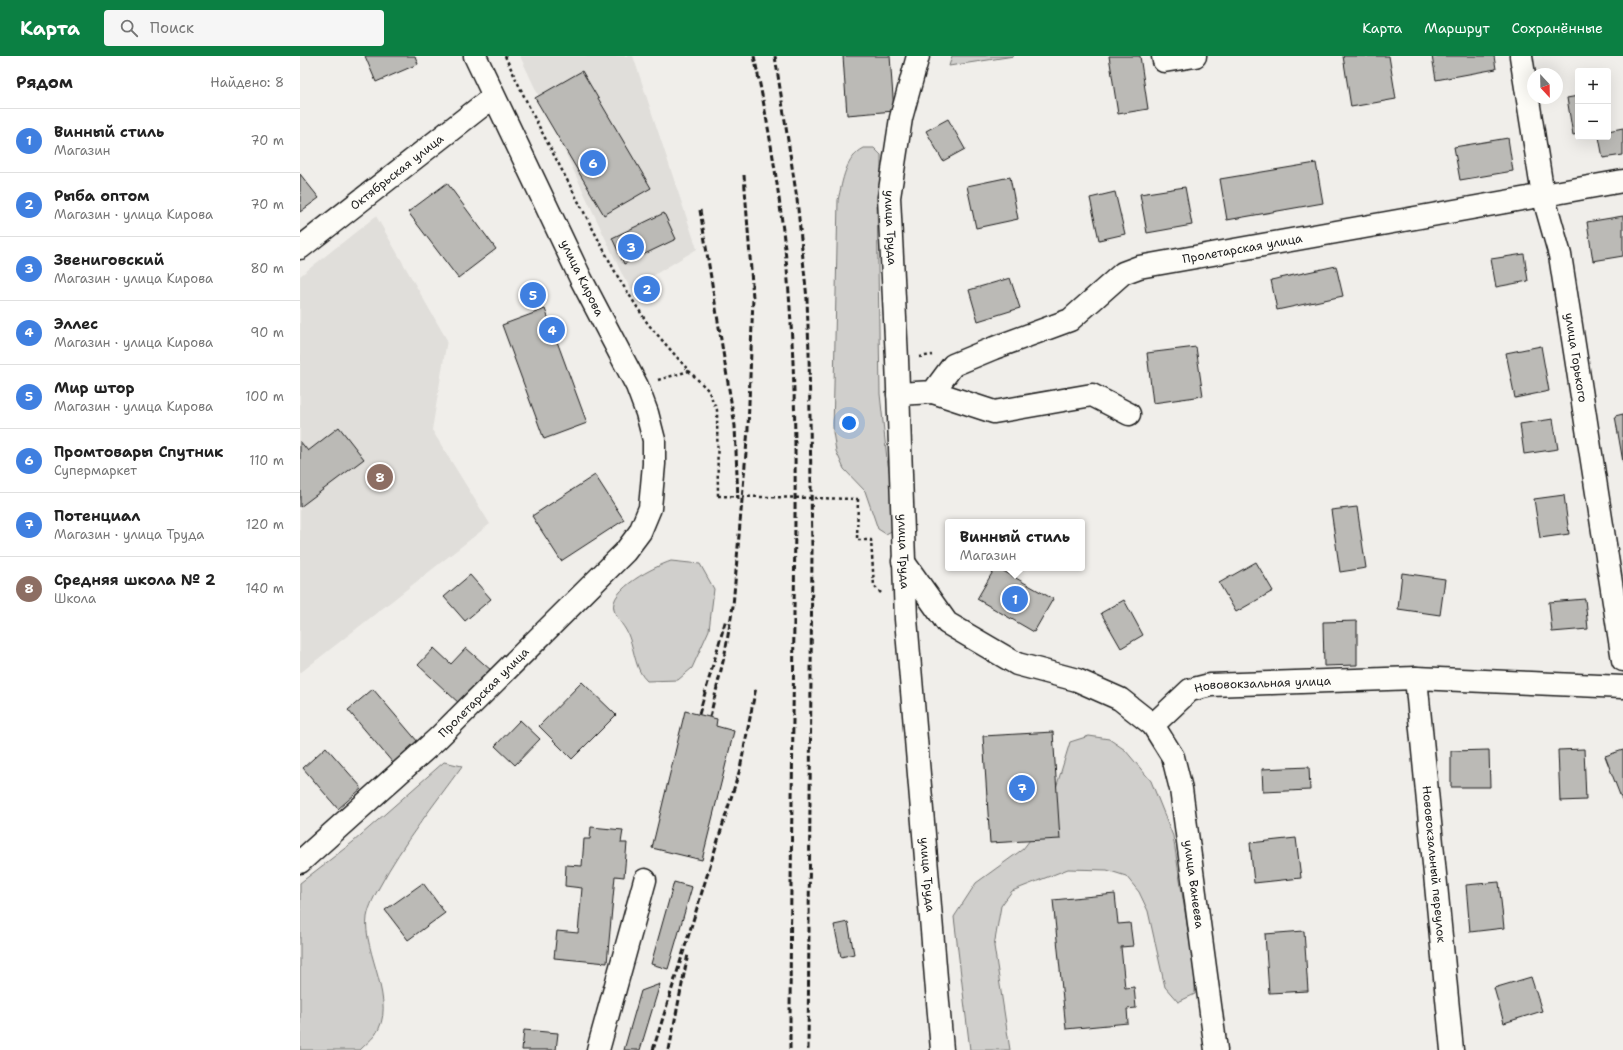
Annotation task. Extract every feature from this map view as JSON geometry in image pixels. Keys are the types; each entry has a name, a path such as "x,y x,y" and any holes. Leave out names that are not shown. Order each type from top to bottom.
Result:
{"street":[{"name":"улица Кирова","path":"475,56 493,97 581,279 637,386 647,413 654,440 654,464 650,508"},
{"name":"улица Труда","path":"918,56 900,118 889,197 906,618 942,1050"},
{"path":"1163,56 1164,61 1195,56"},
{"name":"улица Горького","path":"1521,56 1543,194 1560,255 1623,660"},
{"name":"Октябрьская улица","path":"300,248 493,97"},
{"name":"Пролетарская улица","path":"933,392 953,365 1070,320 1123,273 1139,267 1623,181"},
{"path":"898,394 933,392 994,412 1092,396 1129,414"},
{"name":"Пролетарская улица","path":"300,862 437,739 625,552 640,532 650,508"},
{"path":"903,561 948,623 1017,664 1077,680 1120,699 1153,725"},
{"name":"Нововокзальная улица","path":"1153,725 1190,690 1210,685 1416,678 1623,687"},
{"name":"Нововокзальный переулок","path":"1416,678 1452,1050"},
{"name":"улица Ванеева","path":"1153,725 1173,757 1181,790 1216,1050"},
{"path":"598,1050 645,880"}],"path":[{"path":"506,56 533,115 619,279 648,324 689,371 708,390 717,410 718,496 858,499 857,540 872,540 874,586"},
{"path":"637,386 689,371"}],"shaded area":[{"path":"520,56 633,56 697,249 631,289 621,272"},
{"path":"952,56 1014,56 949,66"},
{"path":"864,148 874,148 881,155 881,174 877,198 880,394 887,459 898,520 895,529 886,534 878,529 865,491 844,469 836,451 833,432 838,200 843,177 849,164 858,152"},
{"path":"376,216 447,340 432,430 490,524 300,673 300,276"},
{"path":"671,561 700,564 714,589 709,630 692,668 678,680 647,681 640,672 628,633 615,614 614,602 618,594 625,587 645,573"},
{"path":"1089,736 1109,739 1125,750 1151,781 1173,836 1195,975 1195,994 1178,1002 1165,987 1148,911 1139,892 1126,876 1107,870 1068,869 1012,891 1001,906 994,946 1010,1050 970,1050 954,917 976,883 1023,849 1047,818 1070,742"},
{"path":"444,762 462,766 419,824 389,870 376,893 368,913 367,931 382,993 383,1008 381,1022 375,1035 360,1050 300,1050 300,883 353,842"}],"building":[{"path":"365,56 415,56 418,64 376,82"},
{"path":"843,56 890,56 894,111 847,115"},
{"path":"1109,56 1140,56 1148,109 1118,114"},
{"path":"1343,56 1389,56 1396,99 1351,107"},
{"path":"1432,56 1494,56 1496,69 1436,80"},
{"path":"582,71 651,188 604,215 535,98"},
{"path":"1575,97 1575,135 1573,135 1567,98"},
{"path":"948,119 965,149 943,161 926,131"},
{"path":"1623,128 1623,155 1603,158 1600,140 1611,140 1611,130"},
{"path":"1508,138 1513,171 1460,180 1454,147"},
{"path":"1316,163 1323,203 1227,220 1220,179"},
{"path":"300,174 319,198 300,212"},
{"path":"1010,177 1018,219 976,228 967,186"},
{"path":"447,183 496,249 458,278 408,212"},
{"path":"1185,187 1192,225 1147,233 1140,194"},
{"path":"1115,192 1125,234 1099,240 1090,198"},
{"path":"664,213 676,239 624,264 612,238"},
{"path":"1623,216 1623,256 1593,261 1587,222"},
{"path":"1524,254 1528,281 1496,287 1491,259"},
{"path":"1336,266 1343,296 1277,310 1271,280"},
{"path":"1010,278 1020,308 978,321 969,290"},
{"path":"545,309 587,423 544,439 502,325"},
{"path":"1541,346 1549,391 1515,398 1506,353"},
{"path":"1196,347 1203,396 1153,403 1147,353"},
{"path":"1623,414 1623,462 1615,416"},
{"path":"1553,419 1558,449 1524,454 1520,424"},
{"path":"339,427 364,459 300,507 300,441 308,451"},
{"path":"595,475 624,520 561,561 532,516"},
{"path":"1564,495 1569,534 1540,538 1534,499"},
{"path":"1357,507 1366,568 1340,572 1331,510"},
{"path":"1256,562 1273,591 1236,612 1219,583"},
{"path":"993,571 1003,571 1053,599 1034,632 977,599"},
{"path":"1402,573 1445,579 1440,615 1398,609"},
{"path":"470,575 491,599 465,621 444,597"},
{"path":"1585,599 1588,629 1552,632 1549,602"},
{"path":"1124,600 1143,635 1121,648 1101,613"},
{"path":"1357,621 1357,665 1324,666 1323,622"},
{"path":"434,648 451,664 466,648 492,671 461,705 418,665"},
{"path":"582,682 616,715 572,759 539,726"},
{"path":"373,689 418,742 393,763 348,710"},
{"path":"685,711 717,719 716,726 734,731 702,860 652,848"},
{"path":"520,720 540,739 515,765 495,746"},
{"path":"1053,732 1060,839 990,843 983,736"},
{"path":"326,747 362,788 338,809 303,768"},
{"path":"1584,749 1586,800 1560,801 1558,750"},
{"path":"1489,750 1490,787 1451,787 1451,751"},
{"path":"1623,750 1623,803 1605,756"},
{"path":"1309,767 1310,790 1263,792 1262,769"},
{"path":"591,827 623,830 621,843 627,843 624,877 615,876 607,963 554,958 557,931 578,933 582,888 565,886 566,865 582,866 584,839 590,839"},
{"path":"1296,838 1301,878 1254,883 1250,843"},
{"path":"674,882 692,887 668,969 651,964"},
{"path":"1499,882 1504,928 1470,932 1466,885"},
{"path":"423,883 445,913 408,940 385,910"},
{"path":"1115,894 1118,924 1130,923 1133,946 1121,947 1125,988 1134,987 1136,1008 1127,1009 1128,1023 1066,1029 1053,900"},
{"path":"848,922 854,954 841,957 834,925"},
{"path":"1304,931 1308,991 1269,993 1265,934"},
{"path":"1531,977 1542,1011 1504,1023 1494,988"},
{"path":"660,984 640,1050 624,1050 641,991"},
{"path":"524,1030 558,1033 556,1050 522,1050"}],"railway":[{"path":"754,56 778,189 789,290 793,360 795,505 790,1050"},
{"path":"775,56 797,199 807,299 809,352 812,550 808,1050"},
{"path":"710,717 725,653 733,606 748,429 753,298 744,175"},
{"path":"700,210 735,426 738,500"},
{"path":"699,714 726,619"},
{"path":"653,1050 740,769 756,687"},
{"path":"669,1050 688,954"}],"place":[{"name":"Промтовары Спутник","path":"593,163"},
{"name":"Звениговский","path":"631,247"},
{"name":"Рыба оптом","path":"647,289"},
{"name":"Мир штор","path":"533,295"},
{"name":"Эллес","path":"552,330"},
{"name":"Средняя школа № 2","path":"380,477"},
{"name":"Винный стиль","path":"1015,599"},
{"name":"Потенциал","path":"1022,788"}]}
